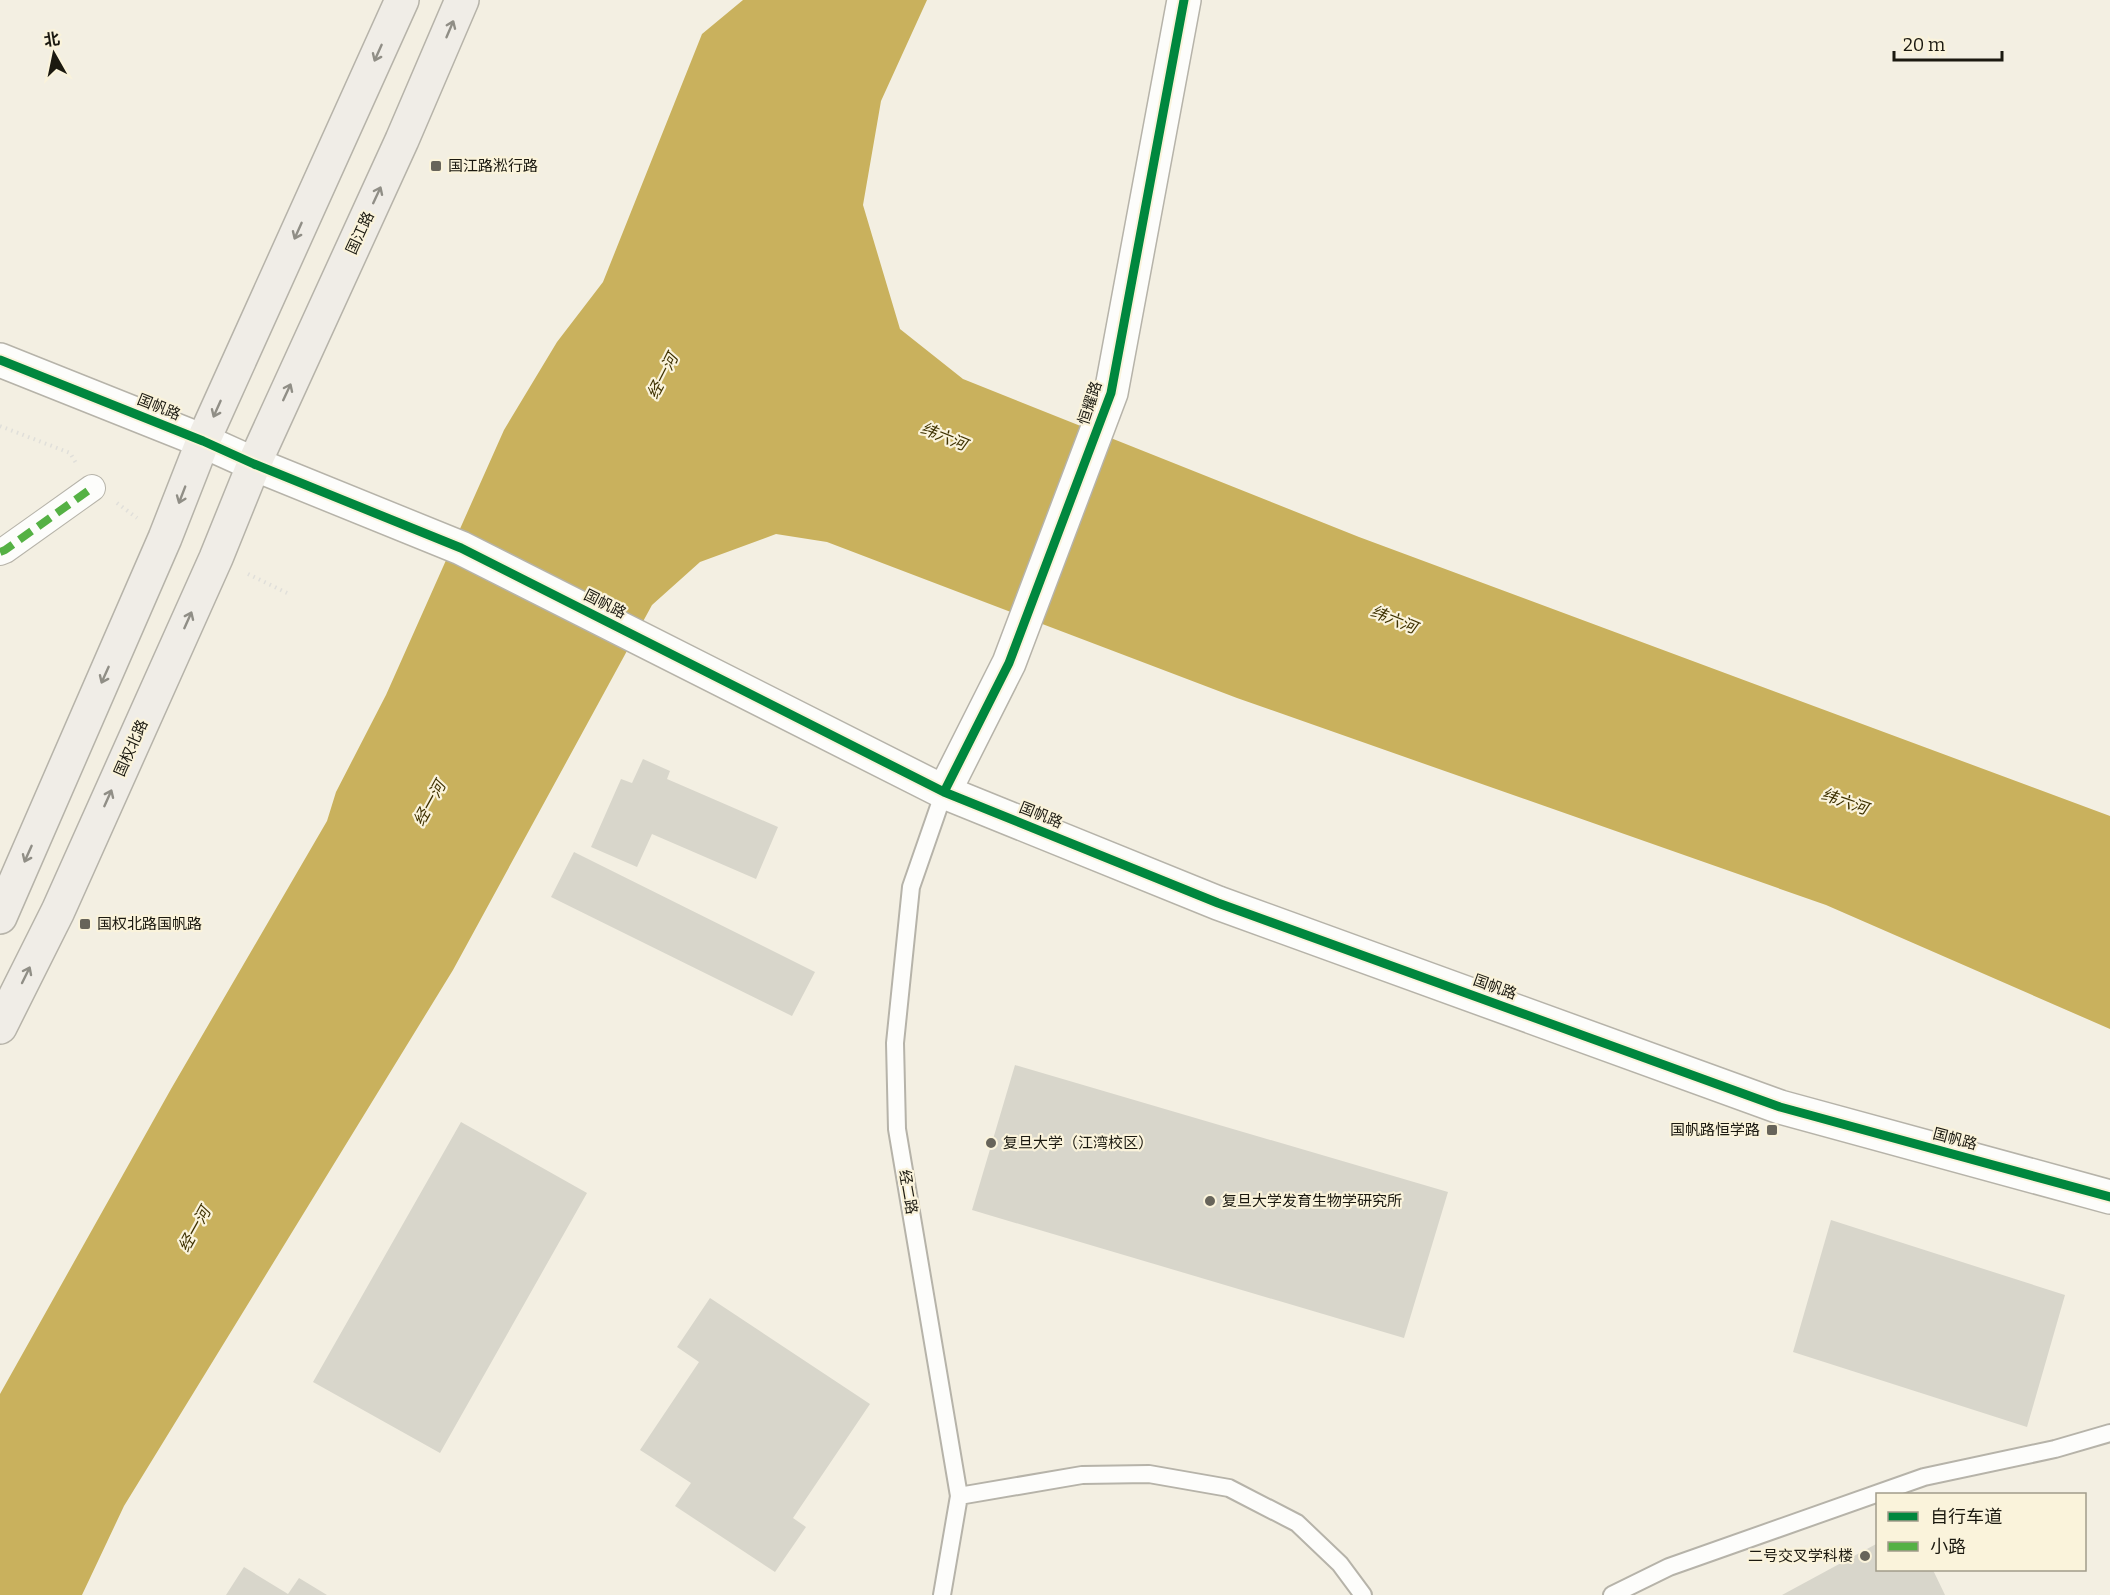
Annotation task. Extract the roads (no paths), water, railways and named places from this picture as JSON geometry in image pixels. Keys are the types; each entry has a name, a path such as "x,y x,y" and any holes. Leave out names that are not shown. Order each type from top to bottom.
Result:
{"main road":[{"path":"0,917 165,538 203,441 402,0"},
{"name":"国江路","path":"254,464 402,140 462,0"},
{"name":"国权北路","path":"0,1027 58,911 216,558 254,464"}],"street":[{"name":"恒耀路","path":"944,792 1009,663 1111,393 1184,0"},
{"name":"国帆路","path":"0,360 461,548 944,792 1218,903 1780,1107 2110,1197"},
{"path":"0,552 92,488"}],"lane":[{"name":"经二路","path":"942,1595 959,1496 897,1130 895,1043 911,887 944,792"},
{"path":"1876,1493 1924,1476 2055,1449 2110,1433"},
{"path":"959,1496 1082,1475 1149,1474 1229,1488 1297,1523 1340,1564 1363,1595"},
{"path":"1612,1595 1669,1567 1876,1493"}],"water":[{"path":"743,0 927,0 881,101 863,205 900,329 963,379 1359,537 2110,816 2110,1029 1826,905 1237,698 827,542 776,534 700,562 652,605 453,970 124,1506 82,1595 0,1595 0,1394 171,1089 327,821 336,792 386,695 504,430 557,342 603,282 702,34"}],"place":[{"name":"国江路淞行路","path":"436,166"},
{"name":"国权北路国帆路","path":"85,924"},
{"name":"国帆路恒学路","path":"1772,1130"},
{"name":"复旦大学（江湾校区）","path":"991,1143"},
{"name":"复旦大学发育生物学研究所","path":"1210,1201"},
{"name":"二号交叉学科楼","path":"1865,1556"}],"water label":[{"name":"经一河","path":"662,376"},
{"name":"纬六河","path":"944,436"},
{"name":"纬六河","path":"1394,619"},
{"name":"纬六河","path":"1845,801"},
{"name":"经一河","path":"429,803"},
{"name":"经一河","path":"194,1229"}]}
